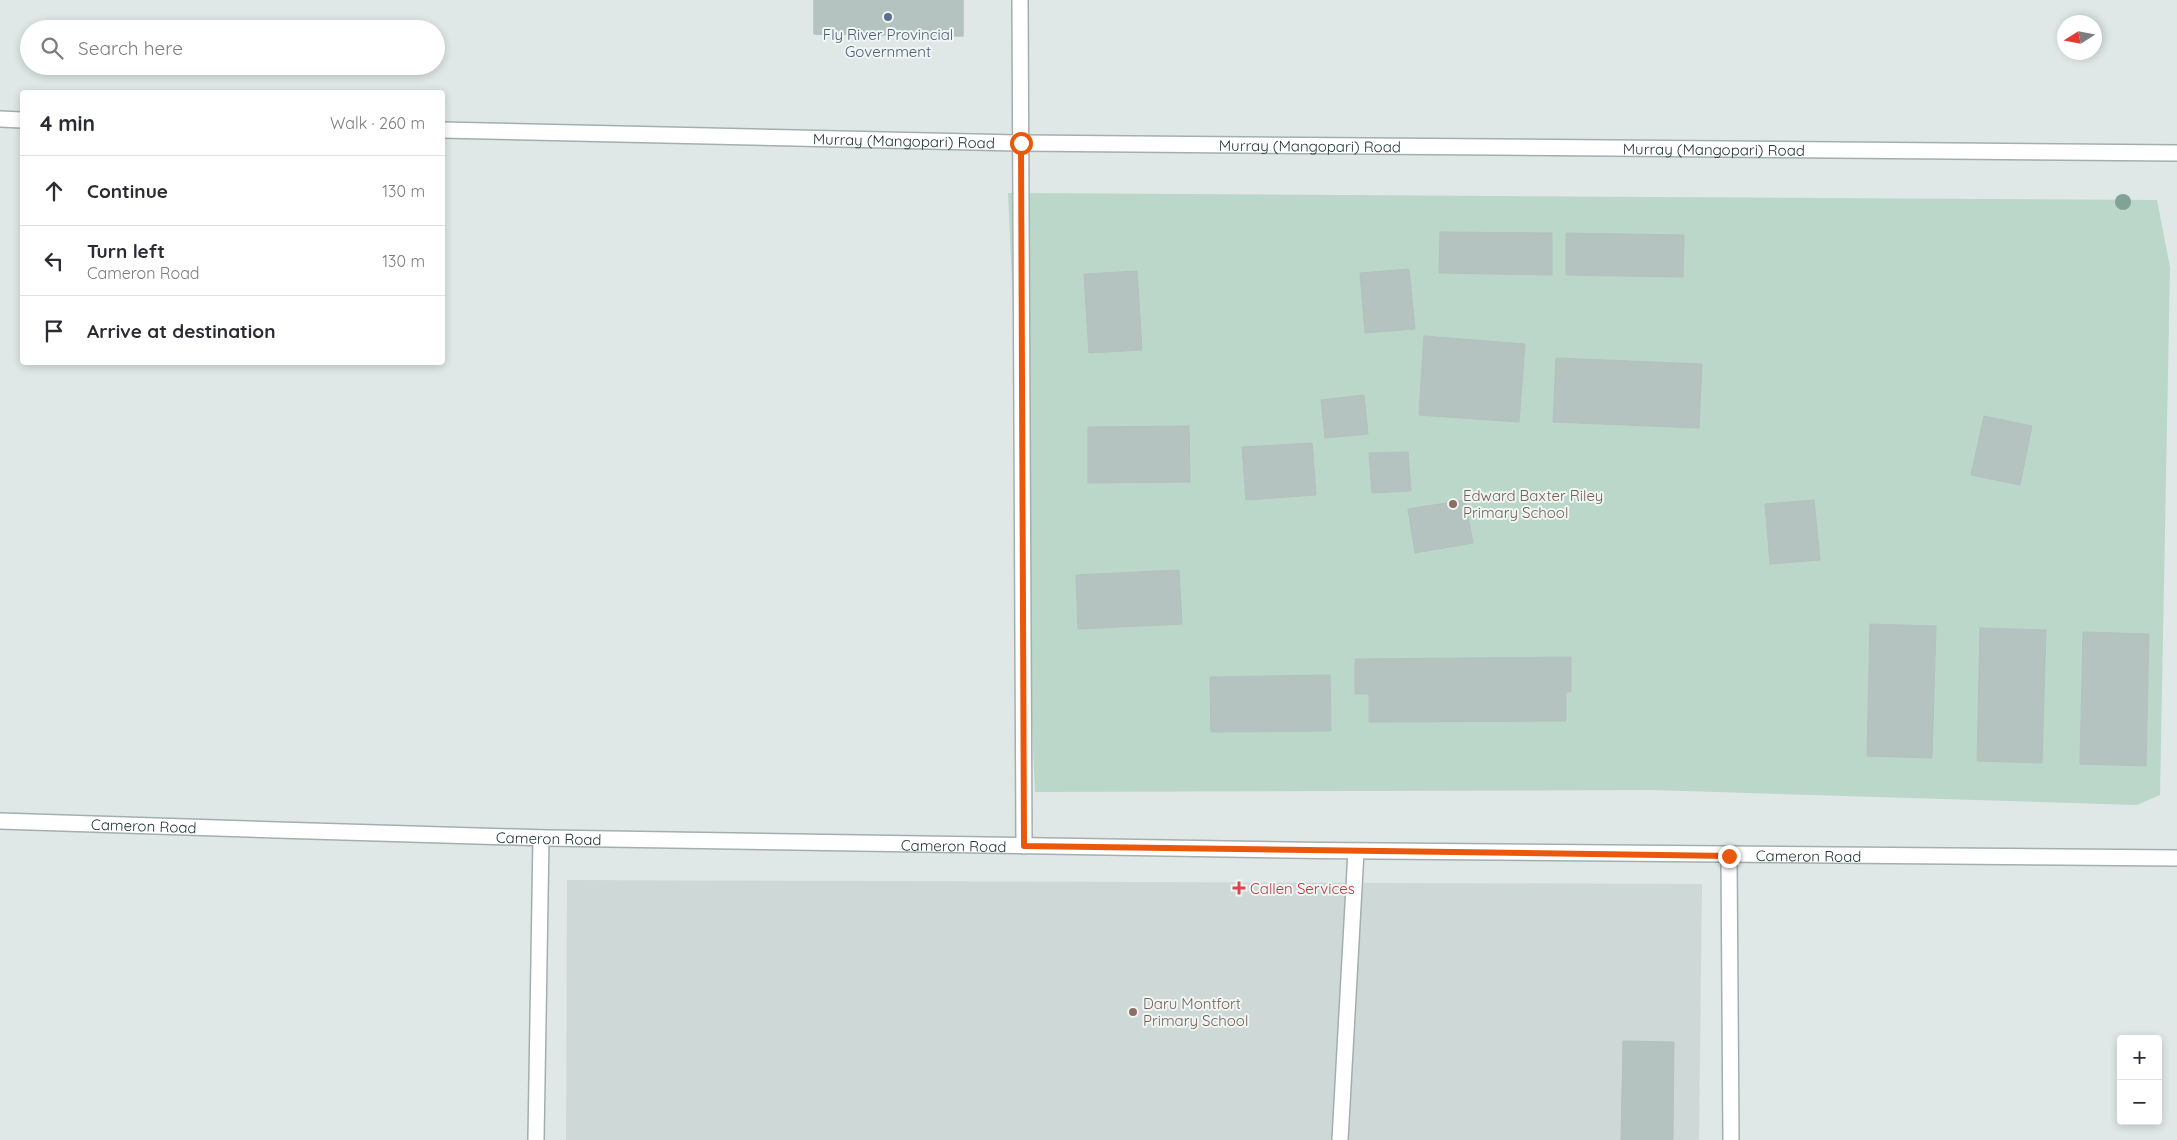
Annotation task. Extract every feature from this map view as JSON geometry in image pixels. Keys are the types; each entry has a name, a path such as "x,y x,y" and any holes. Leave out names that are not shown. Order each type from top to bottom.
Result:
{"street":[{"path":"1020,0 1024,846"},
{"path":"0,119 20,120"},
{"name":"Murray (Mangopari) Road","path":"445,130 1021,143 2177,153"},
{"name":"Cameron Road","path":"0,820 541,838 1729,856 2177,858"},
{"path":"536,1140 541,838"},
{"path":"1340,1140 1356,851"},
{"path":"1729,856 1731,1140"}],"shaded area":[{"name":"Daru Montfort Primary School","path":"567,880 1702,884 1699,1140 566,1140"}],"green space":[{"name":"Edward Baxter Riley Primary School","path":"1008,193 2157,200 2170,267 2160,795 2137,805 1651,790 1035,792"}],"building":[{"name":"Fly River Provincial Government","path":"814,0 963,0 963,36 814,34"},
{"name":"Fly River Provincial Government","path":"814,0 963,0 963,36 814,34"},
{"path":"1440,232 1552,233 1552,275 1439,273"},
{"path":"1566,233 1684,235 1683,277 1566,275"},
{"path":"1409,269 1415,329 1365,333 1360,273"},
{"path":"1137,271 1142,350 1089,353 1084,274"},
{"path":"1424,336 1525,344 1519,422 1419,415"},
{"path":"1556,358 1702,364 1699,428 1553,422"},
{"path":"1364,395 1368,434 1325,438 1321,400"},
{"path":"1984,416 2032,426 2020,485 1971,475"},
{"path":"1189,426 1190,482 1088,483 1088,427"},
{"path":"1312,443 1316,495 1246,500 1242,447"},
{"path":"1408,452 1411,491 1372,493 1369,453"},
{"path":"1465,500 1473,543 1415,553 1408,509"},
{"path":"1814,500 1820,560 1770,564 1765,504"},
{"path":"1179,570 1182,624 1078,629 1076,575"},
{"path":"1870,624 1936,626 1932,758 1867,756"},
{"path":"1980,628 2046,630 2042,763 1977,761"},
{"path":"2083,632 2149,634 2146,766 2080,764"},
{"path":"1571,657 1571,692 1566,692 1566,721 1369,722 1369,694 1355,694 1355,659"},
{"path":"1330,675 1331,731 1211,732 1210,677"},
{"path":"1623,1041 1674,1042 1673,1140 1621,1140"}],"place":[{"name":"Fly River Provincial Government","path":"888,17"},
{"name":"Edward Baxter Riley Primary School","path":"1453,504"},
{"name":"Callen Services","path":"1239,888"},
{"name":"Daru Montfort Primary School","path":"1133,1012"}],"route":[{"path":"1021,143 1024,846 1729,856"}]}
